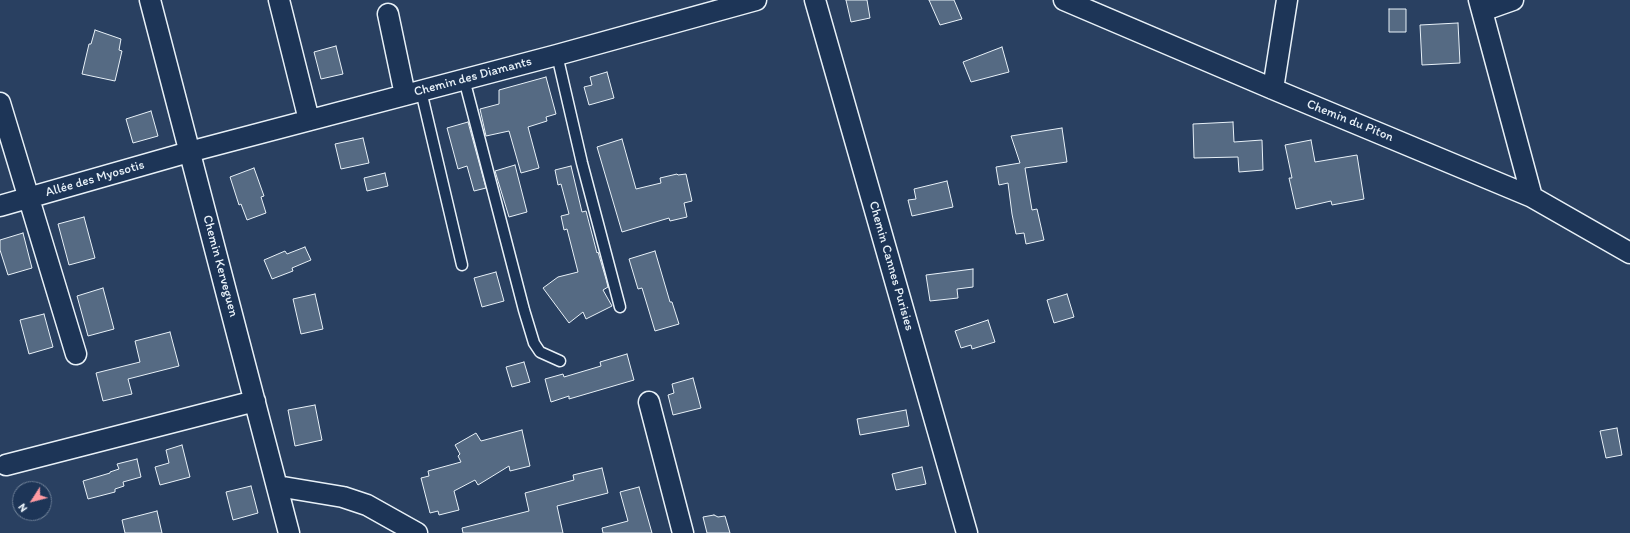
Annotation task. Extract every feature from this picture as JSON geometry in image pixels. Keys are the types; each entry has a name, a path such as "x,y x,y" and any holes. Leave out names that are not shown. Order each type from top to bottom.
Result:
{"street":[{"name":"Chemin Kerveguen","path":"150,0 290,533"},
{"path":"279,0 309,120"},
{"name":"Chemin des Diamants","path":"189,152 557,55 756,0"},
{"name":"Chemin Cannes Purisies","path":"815,0 967,533"},
{"name":"Chemin du Piton","path":"1064,0 1532,197 1630,253"},
{"path":"1273,89 1287,0"},
{"path":"1513,0 1480,6 1532,197"},
{"path":"388,14 413,93"},
{"path":"0,103 76,354"},
{"name":"Allée des Myosotis","path":"0,206 189,152"},
{"path":"6,465 255,401"},
{"path":"649,402 683,533"},
{"path":"277,486 320,492 367,505 417,533"}],"lane":[{"path":"557,55 582,163 620,307"},
{"path":"464,79 524,310 534,343 540,352 560,361"},
{"path":"413,93 462,265"}],"building":[{"path":"846,0 867,0 870,18 851,22"},
{"path":"929,0 954,0 962,19 940,25"},
{"path":"1389,9 1406,9 1406,32 1389,32"},
{"path":"1458,23 1460,63 1422,65 1420,25"},
{"path":"95,30 121,39 119,50 122,51 115,81 82,74 89,44 91,44"},
{"path":"336,46 343,74 321,79 314,52"},
{"path":"1002,47 1009,72 971,82 963,62"},
{"path":"607,72 614,98 589,105 584,87 592,85 590,77"},
{"path":"546,77 556,114 546,117 547,121 528,127 539,168 521,173 509,131 486,136 480,109 499,104 499,90"},
{"path":"151,111 158,136 133,143 126,119"},
{"path":"468,122 486,188 474,191 467,166 458,169 447,128"},
{"path":"1233,122 1234,142 1262,140 1263,170 1239,172 1238,157 1194,158 1193,124"},
{"path":"1062,128 1067,162 1025,168 1032,210 1037,209 1044,240 1026,244 1024,233 1016,234 1008,183 999,185 996,167 1020,163 1011,136"},
{"path":"363,138 369,163 341,169 335,144"},
{"path":"622,139 636,189 661,183 660,178 677,174 686,174 692,201 684,203 687,217 670,221 669,218 622,232 597,147"},
{"path":"1311,140 1315,162 1357,155 1364,199 1332,205 1331,201 1296,209 1289,178 1292,178 1285,145"},
{"path":"515,165 527,212 509,217 495,171"},
{"path":"571,166 582,212 586,211 597,253 598,252 606,279 608,287 603,290 612,306 586,319 583,312 569,323 543,288 558,277 578,272 567,229 564,230 561,216 569,214 561,184 558,185 555,170"},
{"path":"254,168 264,196 261,197 266,213 247,220 241,204 239,205 230,177"},
{"path":"385,173 388,186 367,191 364,178"},
{"path":"947,181 953,207 912,216 908,200 916,199 914,189"},
{"path":"84,217 95,258 69,265 58,224"},
{"path":"23,233 32,268 8,275 0,250 0,240"},
{"path":"305,247 311,260 292,268 293,271 272,279 264,260 285,251 287,254"},
{"path":"655,251 670,302 672,302 679,324 655,331 642,288 638,289 629,259"},
{"path":"973,269 973,287 957,289 958,298 930,301 926,275"},
{"path":"496,272 504,301 482,307 474,278"},
{"path":"103,288 114,329 88,336 77,296"},
{"path":"315,294 323,329 301,334 293,299"},
{"path":"1067,294 1074,317 1054,323 1047,300"},
{"path":"44,314 53,347 29,354 20,320"},
{"path":"988,320 995,342 972,349 971,345 961,348 955,331"},
{"path":"170,332 179,366 128,379 132,394 103,401 96,373 140,362 135,341"},
{"path":"627,354 634,380 569,399 569,396 551,402 545,379 563,374 564,377 601,366 600,362"},
{"path":"524,362 530,382 512,387 506,367"},
{"path":"693,378 701,408 673,415 668,395 674,393 672,384"},
{"path":"315,405 322,440 295,446 288,410"},
{"path":"906,410 909,426 860,435 857,419"},
{"path":"1617,428 1622,455 1606,458 1600,431"},
{"path":"522,430 530,466 510,471 509,466 478,485 475,480 454,491 459,510 439,515 438,511 430,513 421,478 429,476 428,471 461,462 458,456 460,454 455,445 476,433 481,441"},
{"path":"182,445 190,477 160,485 155,467 169,463 166,450"},
{"path":"137,459 141,477 123,482 124,486 115,489 115,492 88,499 83,481 119,469 117,464"},
{"path":"922,467 926,484 896,490 892,474"},
{"path":"602,468 608,493 557,506 563,533 463,533 462,528 529,511 525,493 574,480 573,475"},
{"path":"251,486 258,513 233,520 226,492"},
{"path":"639,487 652,533 603,533 602,528 628,521 620,492"},
{"path":"157,511 162,533 125,533 122,520"},
{"path":"714,515 718,517 725,516 730,533 707,533 703,517"}]}
